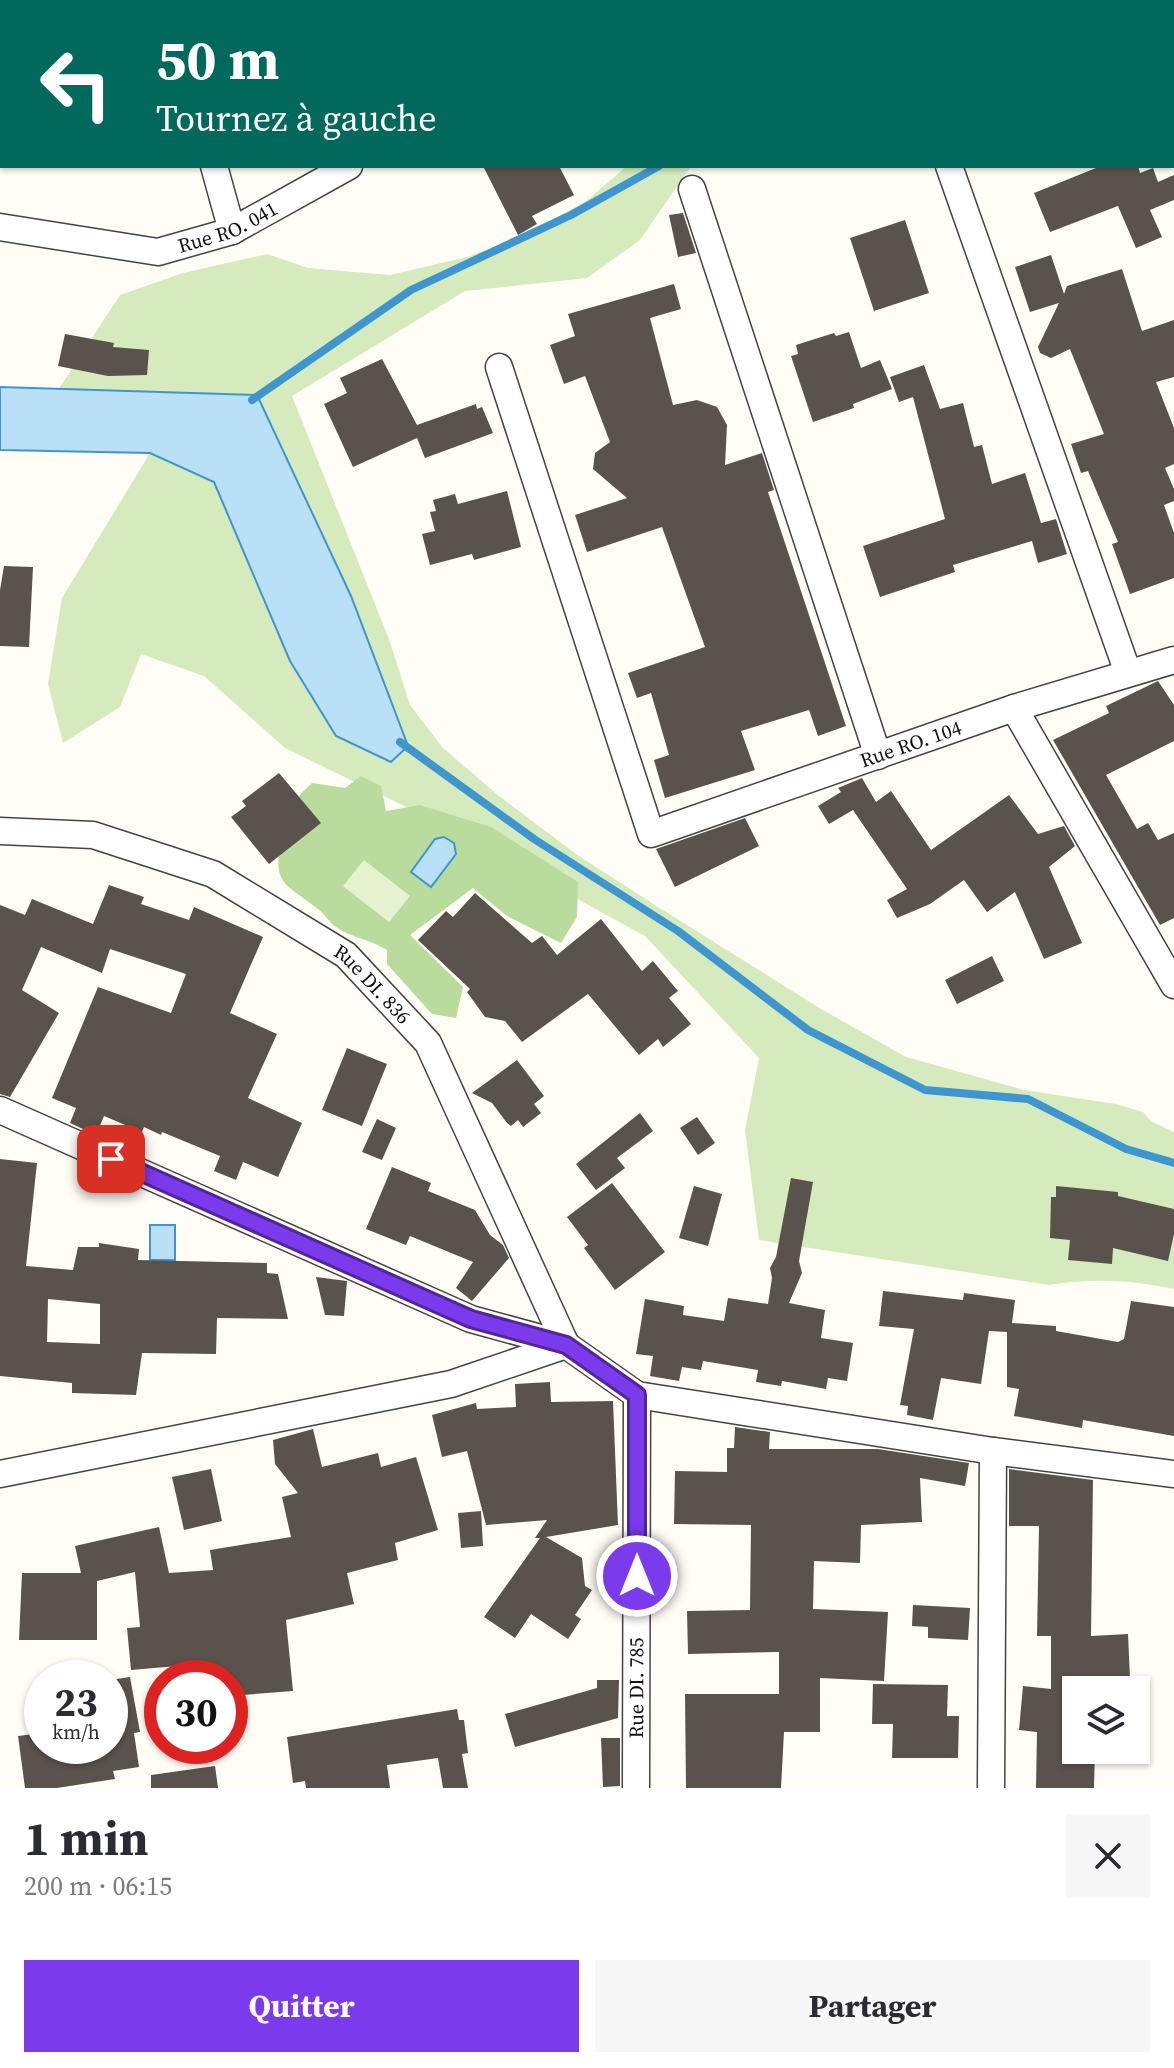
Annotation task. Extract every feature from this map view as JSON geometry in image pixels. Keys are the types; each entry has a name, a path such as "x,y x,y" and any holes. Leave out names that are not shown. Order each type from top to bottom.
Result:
{"street":[{"path":"215,168 232,231"},
{"name":"Rue RO. 041","path":"0,227 158,252 232,231 345,168"},
{"path":"950,168 1128,673"},
{"path":"692,189 878,756"},
{"name":"Rue RO. 104","path":"499,367 651,834 1014,708 1128,673 1171,669"},
{"path":"1014,708 1174,985"},
{"name":"Rue DI. 836","path":"0,831 93,835 213,874 346,955 428,1043 566,1345"},
{"path":"0,1110 471,1319 566,1345 637,1395 993,1451 1174,1474"},
{"path":"0,1474 451,1384 566,1345"},
{"name":"Rue DI. 785","path":"636,1788 637,1395"},
{"path":"991,1788 993,1451"}],"green space":[{"path":"625,168 690,168 640,240 587,278 465,291 292,396 389,639 410,705 442,747 499,796 576,854 821,1009 906,1057 1024,1090 1116,1104 1143,1112 1152,1122 1174,1132 1174,1289 1112,1281 1049,1285 759,1240 745,1130 759,1058 645,936 431,819 285,748 204,676 141,654 120,707 63,743 48,684 62,598 150,453 214,482 290,661 391,762 408,746 351,596 257,395 58,390 120,295 183,273 267,254 308,268 390,275 467,257 518,238 585,202"},
{"path":"361,776 381,786 386,811 420,805 491,827 578,882 577,917 561,943 507,916 473,888 410,935 463,987 456,1018 432,1014 387,964 387,950 336,927 289,887 280,874 279,851 283,835 290,812 300,795 312,783 345,788"},
{"path":"364,860 410,896 389,922 343,886"}],"water":[{"path":"0,387 257,395 351,596 408,746 391,762 336,736 290,661 214,482 150,453 0,450"},
{"path":"444,837 454,843 456,854 431,887 411,872 435,839"},
{"path":"150,1225 175,1225 175,1260 150,1260"}],"building":[{"path":"484,168 560,168 574,195 532,216 537,224 518,235"},
{"path":"1096,168 1139,168 1140,173 1153,168 1158,182 1174,175 1174,200 1150,210 1162,237 1136,248 1118,206 1050,232 1034,193"},
{"path":"683,213 696,253 678,257 669,215"},
{"path":"905,220 929,293 874,311 850,238"},
{"path":"1051,255 1064,294 1067,286 1122,269 1142,331 1174,320 1174,377 1156,382 1174,428 1174,464 1165,468 1174,489 1174,501 1164,505 1174,533 1174,578 1130,594 1112,544 1118,542 1088,471 1081,473 1071,444 1104,434 1070,349 1051,358 1040,353 1038,347 1059,303 1030,312 1015,267"},
{"path":"674,284 681,309 650,318 673,405 697,400 717,407 727,425 725,465 762,453 774,490 768,492 846,726 818,736 809,710 741,731 755,770 665,798 654,760 669,755 651,693 637,698 628,673 705,647 662,527 587,552 575,515 627,498 593,469 595,453 610,442 585,376 564,384 550,345 575,336 568,314"},
{"path":"849,332 861,368 880,360 892,389 853,404 854,408 813,422 791,356 798,354 796,345 834,333 836,336"},
{"path":"65,334 114,343 113,347 149,350 147,375 108,376 58,366"},
{"path":"382,359 417,425 476,404 477,409 482,407 493,433 425,458 417,438 353,467 324,404 347,393 340,378"},
{"path":"924,365 940,409 963,403 974,447 982,445 992,484 1025,473 1041,523 1056,519 1067,554 1038,563 1032,541 953,565 955,572 880,597 863,546 945,519 913,397 899,402 890,377"},
{"path":"507,491 521,547 474,560 472,554 430,565 422,534 435,531 430,512 436,511 433,500 455,494 458,504"},
{"path":"4,566 33,567 29,647 0,646 0,590"},
{"path":"1158,681 1174,705 1174,741 1106,775 1137,829 1148,823 1158,840 1174,833 1174,918 1160,925 1053,740 1109,713 1106,706"},
{"path":"279,773 321,823 269,864 231,817 246,806 242,801"},
{"path":"862,778 876,802 891,791 931,850 1009,795 1038,834 1064,826 1075,846 1049,867 1082,943 1044,959 1015,892 987,912 964,880 930,904 897,918 887,900 907,889 853,810 829,824 818,806 841,792 838,788"},
{"path":"745,818 759,846 675,887 656,849"},
{"path":"109,885 144,897 141,904 189,920 194,907 263,937 230,1013 277,1034 248,1098 302,1123 278,1177 243,1162 236,1180 214,1171 220,1156 162,1132 161,1135 144,1127 142,1132 104,1116 96,1135 70,1123 76,1108 52,1098 98,987 171,1013 186,974 110,949 102,973 41,947 22,990 59,1013 10,1097 0,1094 0,905 25,915 32,899 93,924"},
{"path":"475,893 532,943 542,936 557,955 601,919 642,971 653,961 678,991 669,998 691,1024 663,1047 658,1039 639,1055 588,994 522,1042 505,1021 485,1017 467,992 470,989 418,940 446,911 453,917"},
{"path":"992,956 1004,981 957,1004 945,980"},
{"path":"347,1048 387,1064 362,1126 322,1110"},
{"path":"517,1060 544,1096 534,1104 541,1113 523,1127 518,1120 511,1126 492,1103 472,1093"},
{"path":"640,1113 653,1131 617,1158 625,1168 596,1190 576,1164"},
{"path":"697,1117 715,1143 698,1155 680,1128"},
{"path":"377,1119 396,1128 382,1160 362,1152"},
{"path":"0,1159 37,1163 26,1266 73,1270 78,1247 99,1247 99,1243 139,1249 138,1260 267,1263 267,1273 278,1274 288,1319 217,1318 216,1354 142,1353 136,1395 72,1393 72,1383 0,1376","holes":["48,1299 100,1304 100,1344 47,1342"]},
{"path":"392,1167 431,1183 428,1191 475,1210 490,1235 503,1245 509,1258 472,1301 456,1288 473,1262 410,1236 406,1245 366,1229"},
{"path":"791,1178 813,1182 799,1261 802,1273 789,1303 825,1310 821,1338 853,1343 847,1381 828,1378 826,1389 782,1381 781,1386 756,1382 758,1370 703,1361 701,1370 682,1367 679,1381 650,1376 653,1356 636,1354 645,1299 684,1306 683,1315 724,1321 728,1298 768,1304 772,1278 770,1268 776,1257"},
{"path":"612,1183 665,1252 615,1290 584,1248 588,1245 567,1217"},
{"path":"694,1186 722,1194 708,1246 679,1238"},
{"path":"1056,1186 1118,1192 1118,1196 1174,1209 1174,1234 1168,1261 1113,1248 1112,1264 1068,1260 1070,1240 1050,1238 1051,1197 1056,1197"},
{"path":"316,1277 347,1281 344,1316 325,1315"},
{"path":"883,1291 963,1300 964,1293 1015,1300 1012,1323 1056,1326 1056,1331 1118,1342 1124,1339 1131,1301 1174,1307 1174,1436 1083,1420 1082,1428 1014,1416 1019,1389 1007,1387 1007,1332 989,1331 981,1384 941,1378 933,1420 907,1415 908,1406 900,1405 914,1329 879,1326"},
{"path":"550,1382 551,1402 613,1401 618,1525 546,1537 582,1558 585,1586 592,1590 575,1615 581,1619 568,1639 531,1614 515,1638 484,1617 540,1538 535,1538 547,1520 486,1525 467,1451 442,1457 432,1415 476,1403 477,1409 516,1407 515,1384"},
{"path":"735,1427 770,1432 769,1449 878,1449 969,1463 965,1486 920,1478 922,1522 861,1525 860,1563 814,1561 813,1609 888,1612 884,1681 820,1678 820,1732 784,1732 781,1788 686,1788 685,1694 779,1694 779,1652 688,1654 687,1611 750,1610 751,1525 674,1524 675,1471 727,1472 727,1448 734,1448"},
{"path":"313,1429 322,1467 378,1453 381,1467 416,1457 438,1530 395,1543 398,1560 347,1573 354,1604 286,1620 293,1691 248,1695 248,1660 144,1660 144,1669 131,1670 127,1628 140,1627 135,1572 97,1581 97,1640 19,1640 22,1573 81,1573 75,1546 159,1527 169,1573 213,1570 210,1550 291,1537 282,1497 298,1493 275,1464 273,1440"},
{"path":"211,1469 222,1521 184,1530 172,1477"},
{"path":"1009,1469 1093,1480 1091,1636 1128,1634 1130,1676 1062,1676 1062,1764 1095,1764 1094,1788 1036,1788 1037,1732 1019,1730 1023,1686 1051,1689 1051,1636 1037,1636 1039,1526 1009,1526"},
{"path":"481,1511 483,1546 461,1548 458,1513"},
{"path":"913,1605 970,1608 968,1640 928,1638 928,1627 912,1626"},
{"path":"128,1677 140,1732 134,1733 139,1767 113,1771 115,1779 57,1788 25,1788 18,1736 24,1735 24,1764 128,1764"},
{"path":"597,1680 619,1680 618,1718 515,1747 505,1714 597,1688"},
{"path":"873,1684 948,1685 947,1716 959,1716 958,1758 892,1758 893,1724 872,1724"},
{"path":"457,1709 459,1720 464,1720 468,1753 462,1754 468,1788 443,1788 438,1758 387,1765 390,1788 306,1788 305,1781 293,1783 287,1737"},
{"path":"601,1738 620,1738 620,1786 603,1787"},
{"path":"215,1766 218,1788 151,1788 151,1775"}],"waterway":[{"path":"252,400 411,290 571,215 655,168"},
{"path":"400,742 534,839 678,931 808,1030 925,1090 1028,1099 1126,1149 1174,1163"}],"route":[{"path":"111,1159 471,1319 566,1345 637,1395 637,1576"}]}
